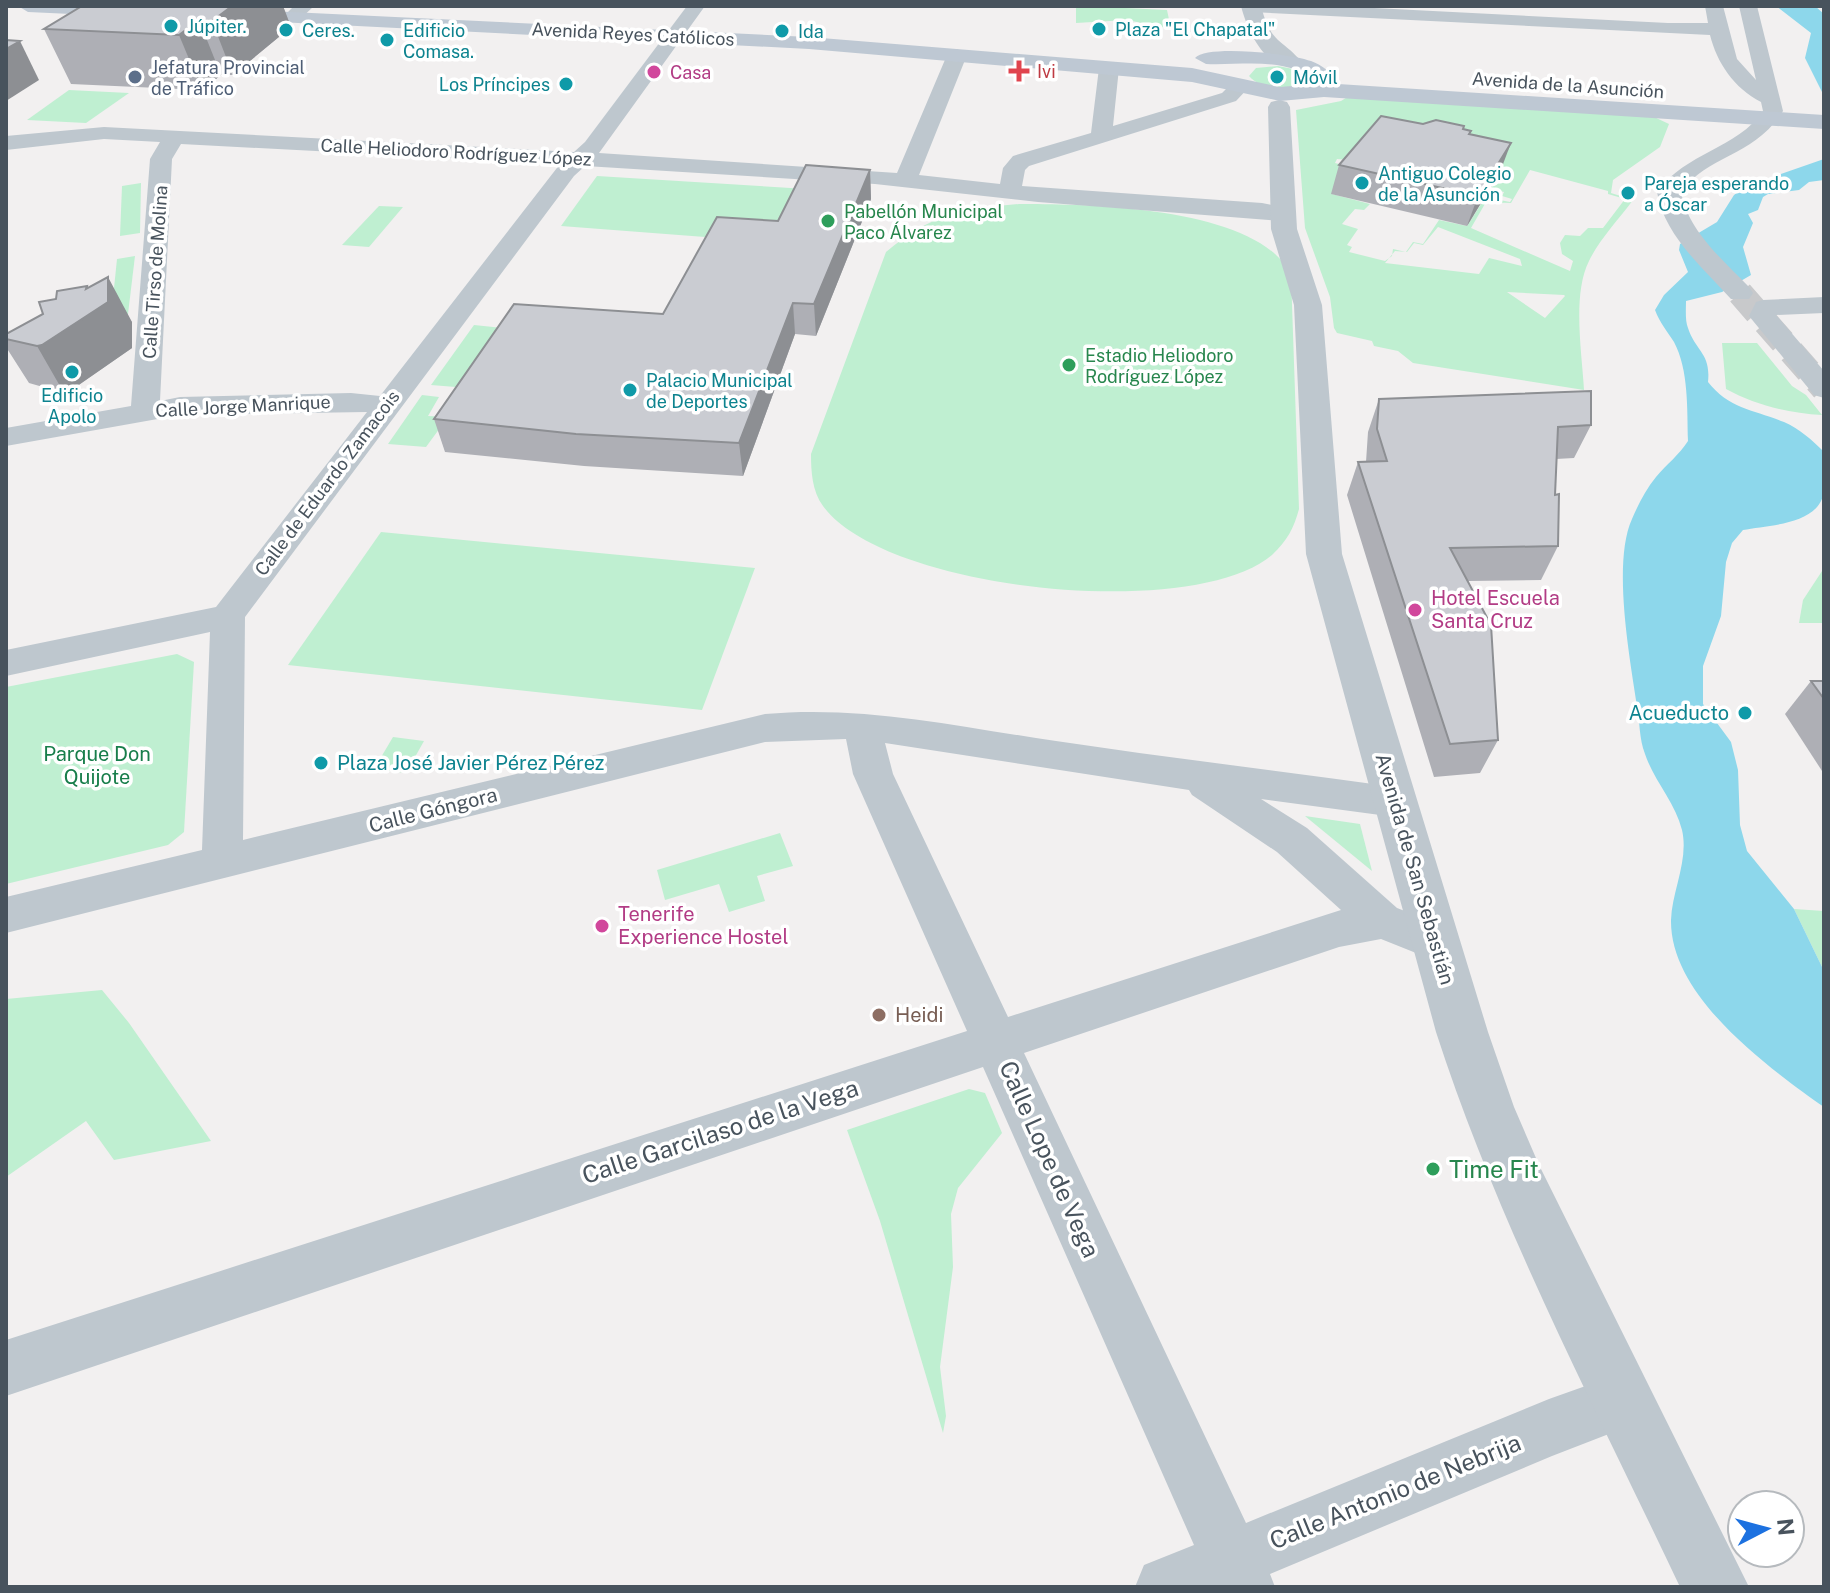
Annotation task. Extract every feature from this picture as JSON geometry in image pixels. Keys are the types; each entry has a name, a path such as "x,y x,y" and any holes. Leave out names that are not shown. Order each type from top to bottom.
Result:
{"main road":[{"path":"28,6 153,12"},
{"name":"Avenida Reyes Católicos","path":"375,6 867,30 1244,61 1290,61"},
{"name":"Avenida Reyes Católicos","path":"213,15 298,12 687,20 957,55 1192,75 1253,91"},
{"path":"1244,61 1233,72 1253,91"},
{"name":"Avenida de la Asunción","path":"1290,61 1312,67 1824,101"},
{"path":"1312,67 1327,83 1324,90"},
{"name":"Avenida de la Asunción","path":"1324,90 1824,122"}],"street":[{"path":"1639,6 1701,53 1725,57"},
{"path":"1714,6 1725,57 1737,77 1765,97"},
{"path":"1740,293 1686,230 1669,199 1669,192 1679,179 1759,128 1773,111 1748,6"},
{"path":"1252,12 1718,29"},
{"path":"1244,61 1249,52 1246,39 1252,12"},
{"path":"1252,12 1269,49 1290,61"},
{"name":"Calle de Eduardo Zamacois","path":"228,616 386,405 577,161 593,147 687,20"},
{"path":"912,169 957,55"},
{"path":"1101,136 1109,68"},
{"path":"1010,192 1014,168 1021,161 1253,91 1324,90"},
{"name":"Avenida de San Sebastián","path":"1253,91 1286,234 1307,297 1324,554 1395,802 1409,932 1473,1068 1502,1145 1715,1587"},
{"name":"Calle Heliodoro Rodríguez López","path":"6,143 88,134 577,161 860,181 942,190 1262,210 1283,214"},
{"name":"Calle Heliodoro Rodríguez López","path":"6,149 87,140 172,139"},
{"name":"Calle Tirso de Molina","path":"145,411 161,159 172,139"},
{"name":"Calle Heliodoro Rodríguez López","path":"577,161 912,169 1010,192"},
{"name":"Calle Heliodoro Rodríguez López","path":"860,181 912,169"},
{"path":"1824,305 1781,305 1765,308 1762,316 1824,389"},
{"name":"Calle Jorge Manrique","path":"6,437 180,406 351,402 386,405"},
{"path":"6,663 228,616 222,862"},
{"name":"Calle Góngora","path":"6,915 765,728 817,724 862,728 1196,777 1395,802"},
{"name":"Calle Lope de Vega","path":"862,728 873,774 1238,1573"},
{"path":"1196,777 1292,840 1409,932"},
{"name":"Calle Garcilaso de la Vega","path":"6,1368 1339,929 1409,932"},
{"name":"Calle Antonio de Nebrija","path":"1166,1587 1238,1573 1549,1428 1625,1400"}],"green space":[{"path":"1076,8 1167,10 1171,29 1127,20 1076,23"},
{"path":"1278,66 1298,70 1307,76 1307,82 1277,88 1261,85 1249,76 1256,68"},
{"path":"69,90 129,93 86,123 27,120"},
{"path":"1349,96 1652,116 1669,124 1660,147 1613,180 1611,193 1633,200 1598,245 1584,275 1579,324 1584,390 1413,363 1398,351 1337,333 1330,297 1305,228 1296,110 1341,101","holes":["1337,159 1500,172 1491,189 1504,192 1502,196 1512,199 1510,202 1500,200 1499,203 1511,203 1530,170 1608,191 1608,194 1625,199 1603,228 1588,228 1580,236 1565,235 1560,243 1562,254 1573,261 1570,271 1471,228 1488,202 1483,201 1467,226 1439,220 1423,244 1413,242 1406,252 1414,243 1423,245 1438,227 1520,259 1522,266 1489,258 1479,274 1385,263 1389,258 1385,261 1349,252 1352,247 1347,245 1358,229 1342,224 1355,209 1364,210 1370,204 1332,194 1343,165 1335,163","1507,292 1564,295 1545,318"]},
{"path":"597,176 807,189 782,243 561,226"},
{"path":"141,183 140,233 120,236 122,186"},
{"name":"Estadio Heliodoro Rodríguez López","path":"1019,204 1126,208 1209,222 1244,235 1273,252 1291,275 1299,509 1289,534 1272,555 1233,576 1177,588 1112,591 1041,588 971,577 908,559 857,535 823,506 814,487 811,454 886,252 933,221 963,211"},
{"path":"379,206 403,207 369,247 342,245"},
{"path":"135,256 128,314 111,317 117,259"},
{"path":"474,325 513,329 468,388 431,385"},
{"path":"1722,343 1757,343 1792,386 1806,395 1822,415 1772,407 1726,389"},
{"path":"422,395 439,397 428,416 448,417 426,447 388,444"},
{"path":"381,532 755,568 702,710 288,665"},
{"path":"1824,568 1824,623 1799,623 1803,600"},
{"name":"Parque Don Quijote","path":"177,654 194,662 184,832 168,845 6,884 6,687"},
{"path":"393,737 424,741 406,773 374,769"},
{"path":"1305,816 1360,824 1372,871"},
{"path":"780,833 793,866 757,876 765,901 729,912 719,884 665,900 657,870"},
{"path":"1794,909 1824,911 1824,971"},
{"path":"102,990 129,1023 211,1141 114,1160 86,1121 6,1177 6,999"},
{"path":"969,1089 985,1093 1002,1133 958,1188 951,1214 953,1267 940,1367 946,1416 943,1433 880,1221 847,1130"}],"water":[{"path":"1776,6 1815,6 1824,14 1824,96 1805,58 1811,33"},
{"path":"1824,159 1824,180 1809,182 1799,190 1768,194 1763,197 1758,210 1748,214 1753,223 1743,247 1751,275 1722,292 1686,301 1686,322 1705,358 1708,382 1716,391 1743,408 1790,425 1824,452 1824,491 1813,511 1791,521 1743,530 1732,543 1726,562 1721,616 1703,666 1703,704 1731,742 1738,770 1740,825 1747,851 1794,909 1824,971 1824,1107 1726,1028 1704,1003 1675,949 1671,920 1684,841 1675,810 1643,748 1624,611 1623,560 1626,538 1642,497 1688,441 1686,390 1679,353 1655,310 1664,295 1688,272 1679,250 1680,244 1717,222 1734,195 1746,186"}],"building":[{"path":"82,6 232,6 212,21 199,20 179,35 44,29"},
{"path":"6,40 20,41 6,49"},
{"path":"1381,116 1423,124 1436,120 1464,126 1463,129 1471,131 1469,134 1511,143 1478,196 1339,165"},
{"path":"806,165 870,170 814,304 793,303 739,443 576,434 434,419 514,304 663,314 717,217 778,221"},
{"path":"108,277 108,302 42,345 6,339 6,334 43,314 39,302 56,299 57,291 87,286 86,289"},
{"path":"1591,391 1591,425 1558,427 1555,495 1559,494 1558,546 1450,548 1491,625 1498,740 1450,744 1358,462 1387,461 1377,429 1379,399"},
{"path":"1811,681 1824,681 1824,699"}],"tunnel":[{"path":"1740,293 1824,389"}],"place":[{"name":"Júpiter.","path":"171,26"},
{"name":"Plaza \"El Chapatal\"","path":"1099,29"},
{"name":"Ceres.","path":"286,30"},
{"name":"Ida","path":"782,31"},
{"name":"Edificio Comasa.","path":"387,40"},
{"name":"Ivi","path":"1019,71"},
{"name":"Casa","path":"654,72"},
{"name":"Jefatura Provincial de Tráfico","path":"135,77"},
{"name":"Móvil","path":"1277,77"},
{"name":"Los Príncipes","path":"566,84"},
{"name":"Antiguo Colegio de la Asunción","path":"1362,183"},
{"name":"Pareja esperando a Óscar","path":"1628,193"},
{"name":"Pabellón Municipal Paco Álvarez","path":"828,221"},
{"name":"Estadio Heliodoro Rodríguez López","path":"1069,365"},
{"name":"Edificio Apolo","path":"72,372"},
{"name":"Palacio Municipal de Deportes","path":"630,390"},
{"name":"Hotel Escuela Santa Cruz","path":"1415,610"},
{"name":"Acueducto","path":"1745,713"},
{"name":"Plaza José Javier Pérez Pérez","path":"321,763"},
{"name":"Tenerife Experience Hostel","path":"602,926"},
{"name":"Heidi","path":"879,1015"},
{"name":"Time Fit","path":"1433,1169"}]}
